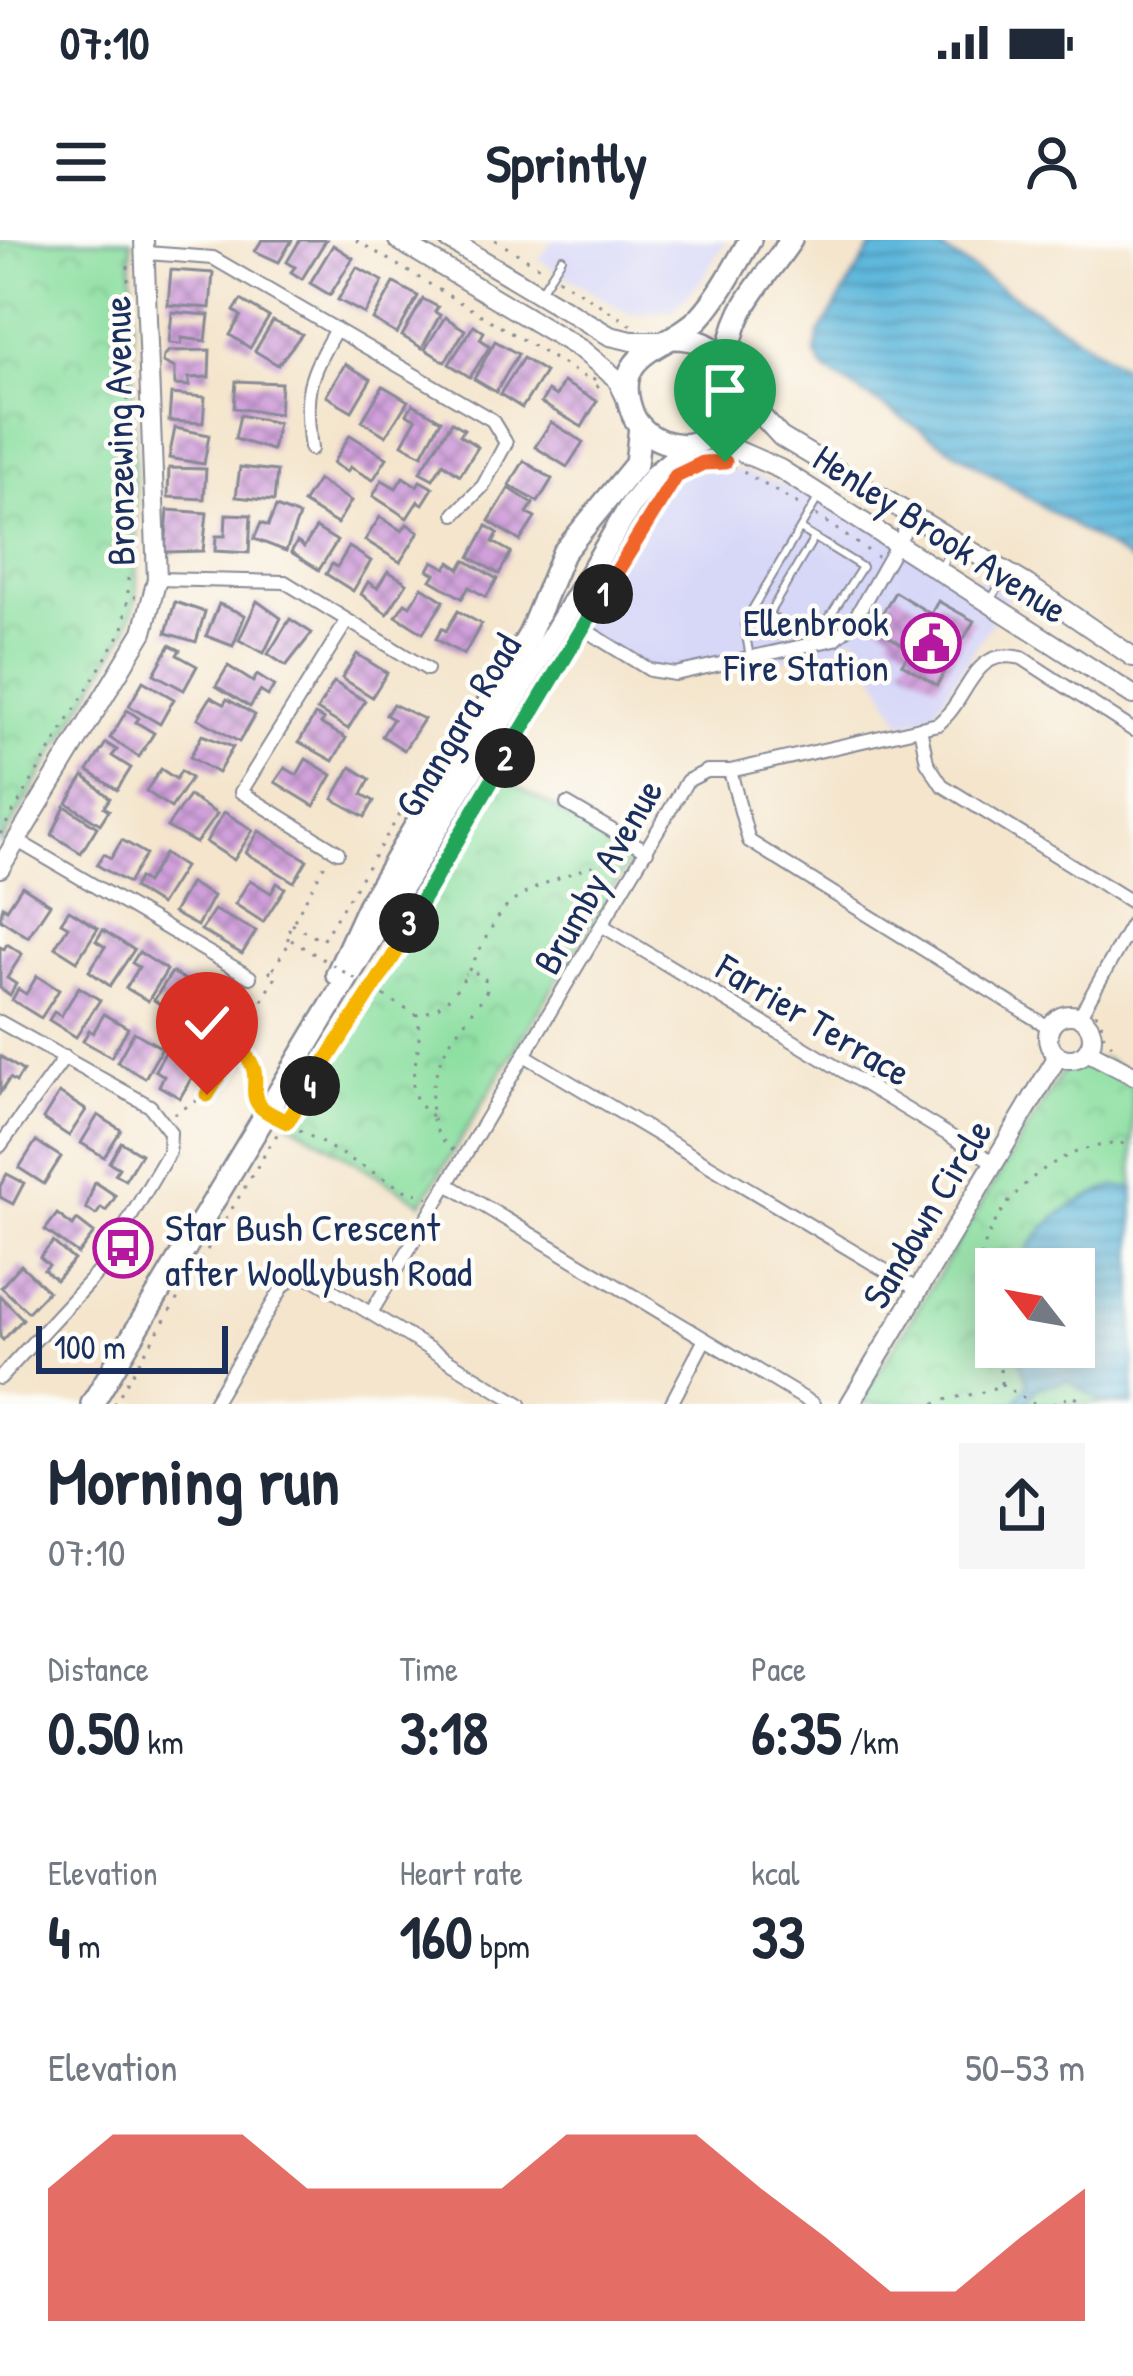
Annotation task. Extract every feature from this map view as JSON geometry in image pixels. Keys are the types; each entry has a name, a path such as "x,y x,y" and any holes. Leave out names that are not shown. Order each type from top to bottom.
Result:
{"main road":[{"path":"398,240 594,359 616,379 635,418 664,442 700,440 728,416 728,342 737,316 791,240"},
{"path":"449,240 610,336 705,343 731,376"},
{"path":"635,418 627,394 636,362 688,329 714,299 750,240"},
{"name":"Bronzewing Avenue","path":"0,868 8,837 143,632 154,589 145,247"},
{"name":"Henley Brook Avenue","path":"731,376 781,437 1007,573 1133,657"},
{"name":"Gnangara Road","path":"92,1404 278,1117 368,905 529,635 563,553 636,464 635,418"},
{"name":"Gnangara Road","path":"300,1057 631,505 655,475 700,440"},
{"name":"Henley Brook Avenue","path":"700,440 780,469 1133,695"},
{"path":"1065,1016 1078,1017 1091,1032 1087,1051 1070,1059 1058,1056 1049,1046 1050,1028 1065,1016"},
{"path":"1087,1051 1133,1076"},
{"name":"Sandown Circle","path":"850,1404 1058,1056"}],"street":[{"path":"145,247 213,258 493,420 506,443 483,486 455,514"},
{"path":"310,449 306,395 312,371 336,329"},
{"path":"582,628 650,670 675,674 835,639 851,626 913,516"},
{"path":"154,589 285,582 427,669"},
{"path":"333,849 241,792 347,621"},
{"name":"Brumby Avenue","path":"370,1313 687,781 707,771 730,771 938,724 952,712 985,662 1003,653 1022,658 1133,730"},
{"path":"920,728 927,762 942,785 1133,903"},
{"path":"730,771 749,841 1050,1028"},
{"path":"567,804 643,849"},
{"path":"8,837 246,975"},
{"path":"1078,1017 1133,922"},
{"name":"Farrier Terrace","path":"602,926 994,1162"},
{"path":"0,1022 150,1106 170,1132 169,1152 99,1271 0,1378"},
{"path":"526,1056 918,1290"},
{"path":"0,1146 65,1058"},
{"path":"449,1185 813,1404"},
{"path":"217,1403 284,1285 298,1276 314,1280 520,1404"},
{"path":"671,1404 705,1339"}],"lane":[{"path":"538,295 562,258"},
{"path":"750,658 744,623 819,497"},
{"path":"800,529 862,567 827,620 801,632 768,615 814,538"},
{"path":"938,571 954,541"},
{"path":"989,603 1007,573"}],"path":[{"path":"356,240 591,381"},
{"path":"494,240 632,326"},
{"path":"8,837 123,629 128,596 128,264"},
{"path":"685,471 703,463 725,462 847,533 886,564"},
{"path":"113,1404 278,1117 400,946 431,881 662,495"},
{"path":"128,596 154,589"},
{"path":"292,924 322,940 457,721"},
{"path":"333,849 285,937 416,1015 421,1028 411,1090 420,1108 432,1116"},
{"path":"416,1015 432,1013 446,1004 504,909 600,860 643,849"},
{"path":"272,972 291,940"},
{"path":"162,1118 207,1095 277,975 266,967 246,975"},
{"path":"465,974 479,974 487,990 441,1060 432,1116 444,1144 465,1157"},
{"path":"236,1047 256,1068 256,1099 278,1117 404,1190 437,1203"},
{"path":"1001,1384 1001,1368 976,1300 988,1234 1012,1198 1049,1166 1096,1146 1133,1144"},
{"path":"1001,1384 1031,1402"},
{"path":"934,1404 986,1393 1001,1384"},
{"path":"1053,1404 1072,1396 1089,1404"}],"shaded area":[{"path":"552,240 726,240 702,280 673,310 629,314 539,260"},
{"path":"679,468 742,471 820,498 909,539 1008,597 932,715 902,723 854,635 833,651 657,679 561,621 652,489"}],"green space":[{"path":"0,240 131,240 137,597 127,631 0,845"},
{"path":"497,775 634,854 422,1203 289,1121"},
{"path":"1104,1059 1133,1077 1133,1404 859,1404 1065,1067"}],"water":[{"path":"876,240 927,240 1133,373 1133,563 824,369 815,353 819,334"},
{"path":"1114,1187 1133,1188 1133,1404 1106,1404 1068,1381 1038,1386 1025,1404 1015,1404 1028,1383 1022,1368 1095,1368 1095,1248 1030,1248 1045,1227 1082,1200"}],"building":[{"path":"262,240 292,240 279,262 255,251"},
{"path":"300,240 326,240 302,279 291,272 295,267 287,262"},
{"path":"333,245 353,258 330,295 310,283"},
{"path":"357,267 383,281 365,314 338,300"},
{"path":"171,270 213,273 210,308 168,305"},
{"path":"394,283 418,296 397,334 373,320"},
{"path":"423,299 438,307 435,312 440,315 422,348 402,336"},
{"path":"241,300 269,317 250,348 230,335 241,316 234,311"},
{"path":"172,312 209,315 206,341 182,338 181,344 169,343"},
{"path":"445,317 465,330 445,362 425,349"},
{"path":"273,321 302,334 278,365 255,351"},
{"path":"474,325 484,332 480,339 490,346 470,377 449,364"},
{"path":"495,341 518,354 496,392 474,379"},
{"path":"210,350 209,377 189,378 189,386 175,385 175,368 163,362 169,351"},
{"path":"523,358 545,372 522,408 500,394"},
{"path":"345,364 371,379 352,411 326,396"},
{"path":"236,381 281,383 279,414 234,408"},
{"path":"563,382 597,401 582,427 541,403 548,391 556,396"},
{"path":"383,386 408,401 386,436 362,421"},
{"path":"171,394 205,397 203,423 169,421"},
{"path":"413,404 441,420 422,455 402,444 416,419 407,414"},
{"path":"240,415 278,423 272,450 235,439"},
{"path":"452,422 464,429 460,435 478,447 460,475 443,463 433,479 420,472"},
{"path":"551,422 583,442 567,467 535,447"},
{"path":"175,428 209,435 204,464 169,458"},
{"path":"350,435 387,458 373,480 333,463"},
{"path":"524,461 552,479 538,502 509,485"},
{"path":"240,467 277,471 274,501 236,497"},
{"path":"169,468 206,469 204,499 168,497"},
{"path":"403,477 417,486 420,481 433,488 407,518 373,496 382,480 396,488"},
{"path":"318,480 351,501 337,524 303,503"},
{"path":"509,488 533,504 527,513 535,518 520,541 489,521"},
{"path":"276,507 299,516 286,551 254,539 261,523 268,526"},
{"path":"168,510 207,513 203,551 165,552"},
{"path":"226,514 251,515 249,553 215,551 216,536 225,536"},
{"path":"380,517 402,531 407,524 419,532 400,562 365,540"},
{"path":"487,526 498,533 493,542 511,552 499,574 470,557"},
{"path":"316,528 337,541 319,570 291,552 297,542 304,547"},
{"path":"349,547 371,561 353,591 326,574 332,564 337,567"},
{"path":"465,560 497,579 486,597 469,587 462,598 431,580 435,574 428,570 433,561 446,568 450,562 460,569"},
{"path":"388,571 407,583 387,614 361,594 368,582 377,588"},
{"path":"422,587 444,601 423,633 396,616 405,603 410,606"},
{"name":"Ellenbrook Fire Station","path":"895,592 931,614 938,601 974,621 937,685 902,664 911,650 877,622"},
{"path":"257,601 281,618 264,653 239,640"},
{"path":"175,602 205,612 196,642 166,633"},
{"path":"219,604 245,615 233,646 206,636"},
{"path":"458,611 481,624 464,655 436,639"},
{"path":"290,619 312,633 286,666 268,654"},
{"path":"170,645 197,666 184,690 154,674"},
{"path":"357,654 387,673 372,697 342,678"},
{"path":"228,666 253,682 257,675 274,686 268,696 260,691 250,707 216,686"},
{"path":"143,681 174,699 160,724 129,706"},
{"path":"334,682 365,701 348,729 317,710"},
{"path":"211,697 224,704 227,699 255,715 239,742 198,718"},
{"path":"393,704 424,719 404,750 382,736 393,719 386,715"},
{"path":"127,710 154,733 139,757 110,738"},
{"path":"315,715 324,720 321,724 346,738 333,761 299,742"},
{"path":"202,735 233,747 218,773 190,757"},
{"path":"106,743 117,750 112,756 131,768 117,790 88,771"},
{"path":"306,759 332,775 314,806 275,782 285,768 297,775"},
{"path":"351,767 370,779 362,794 374,801 365,817 333,799"},
{"path":"161,769 176,779 181,771 191,778 171,808 146,791"},
{"path":"84,776 110,798 100,824 67,803"},
{"path":"189,796 217,814 196,843 167,827"},
{"path":"65,806 97,827 81,853 52,835"},
{"path":"224,812 253,830 234,860 206,842"},
{"path":"259,831 307,860 294,882 246,853"},
{"path":"122,840 146,854 128,883 97,865 104,854 111,858"},
{"path":"164,854 184,867 160,905 133,888 139,878 146,883"},
{"path":"250,880 271,893 277,883 285,888 263,922 235,904"},
{"path":"190,883 213,896 197,926 173,913"},
{"path":"22,886 50,904 28,937 0,919 3,906 7,909"},
{"path":"69,910 98,928 77,961 55,947 68,926 61,922"},
{"path":"214,910 256,931 242,954 201,930"},
{"path":"103,930 134,950 110,986 89,971 105,947 96,941"},
{"path":"7,944 22,954 7,978 16,984 10,995 0,988 0,947"},
{"path":"139,952 167,970 148,1001 126,988 139,967 132,963"},
{"path":"172,972 200,989 194,1000 188,997 177,1015 154,1000"},
{"path":"37,976 59,990 41,1018 12,1000 18,989 26,994"},
{"path":"79,987 100,1000 76,1037 49,1020 54,1012 61,1016"},
{"path":"206,1003 232,1018 215,1047 189,1032"},
{"path":"104,1014 128,1028 111,1057 83,1041"},
{"path":"134,1032 162,1048 145,1078 117,1062"},
{"path":"166,1051 197,1069 180,1098 159,1086 164,1076 155,1070"},
{"path":"0,1056 23,1071 16,1082 10,1078 0,1093"},
{"path":"59,1093 86,1110 69,1136 43,1119"},
{"path":"98,1115 121,1130 104,1157 81,1143"},
{"path":"36,1141 61,1157 44,1184 19,1168"},
{"path":"121,1142 141,1154 125,1180 109,1162"},
{"path":"7,1174 24,1183 13,1204 0,1197"},
{"path":"95,1182 116,1196 106,1211 101,1208 96,1215 86,1208"},
{"path":"57,1214 73,1226 77,1220 94,1233 78,1254 45,1230"},
{"path":"53,1242 74,1260 56,1280 44,1270 49,1265 40,1257"},
{"path":"21,1265 48,1291 28,1312 1,1287"},
{"path":"0,1296 23,1319 3,1340 0,1337"}],"place":[{"name":"Ellenbrook Fire Station","path":"931,643"},
{"name":"Star Bush Crescent after Woollybush Road","path":"123,1248"}],"route":[{"path":"207,1095 236,1047 256,1068 260,1107 287,1122 400,946 431,881 662,495 685,471 703,463 725,462"}]}
